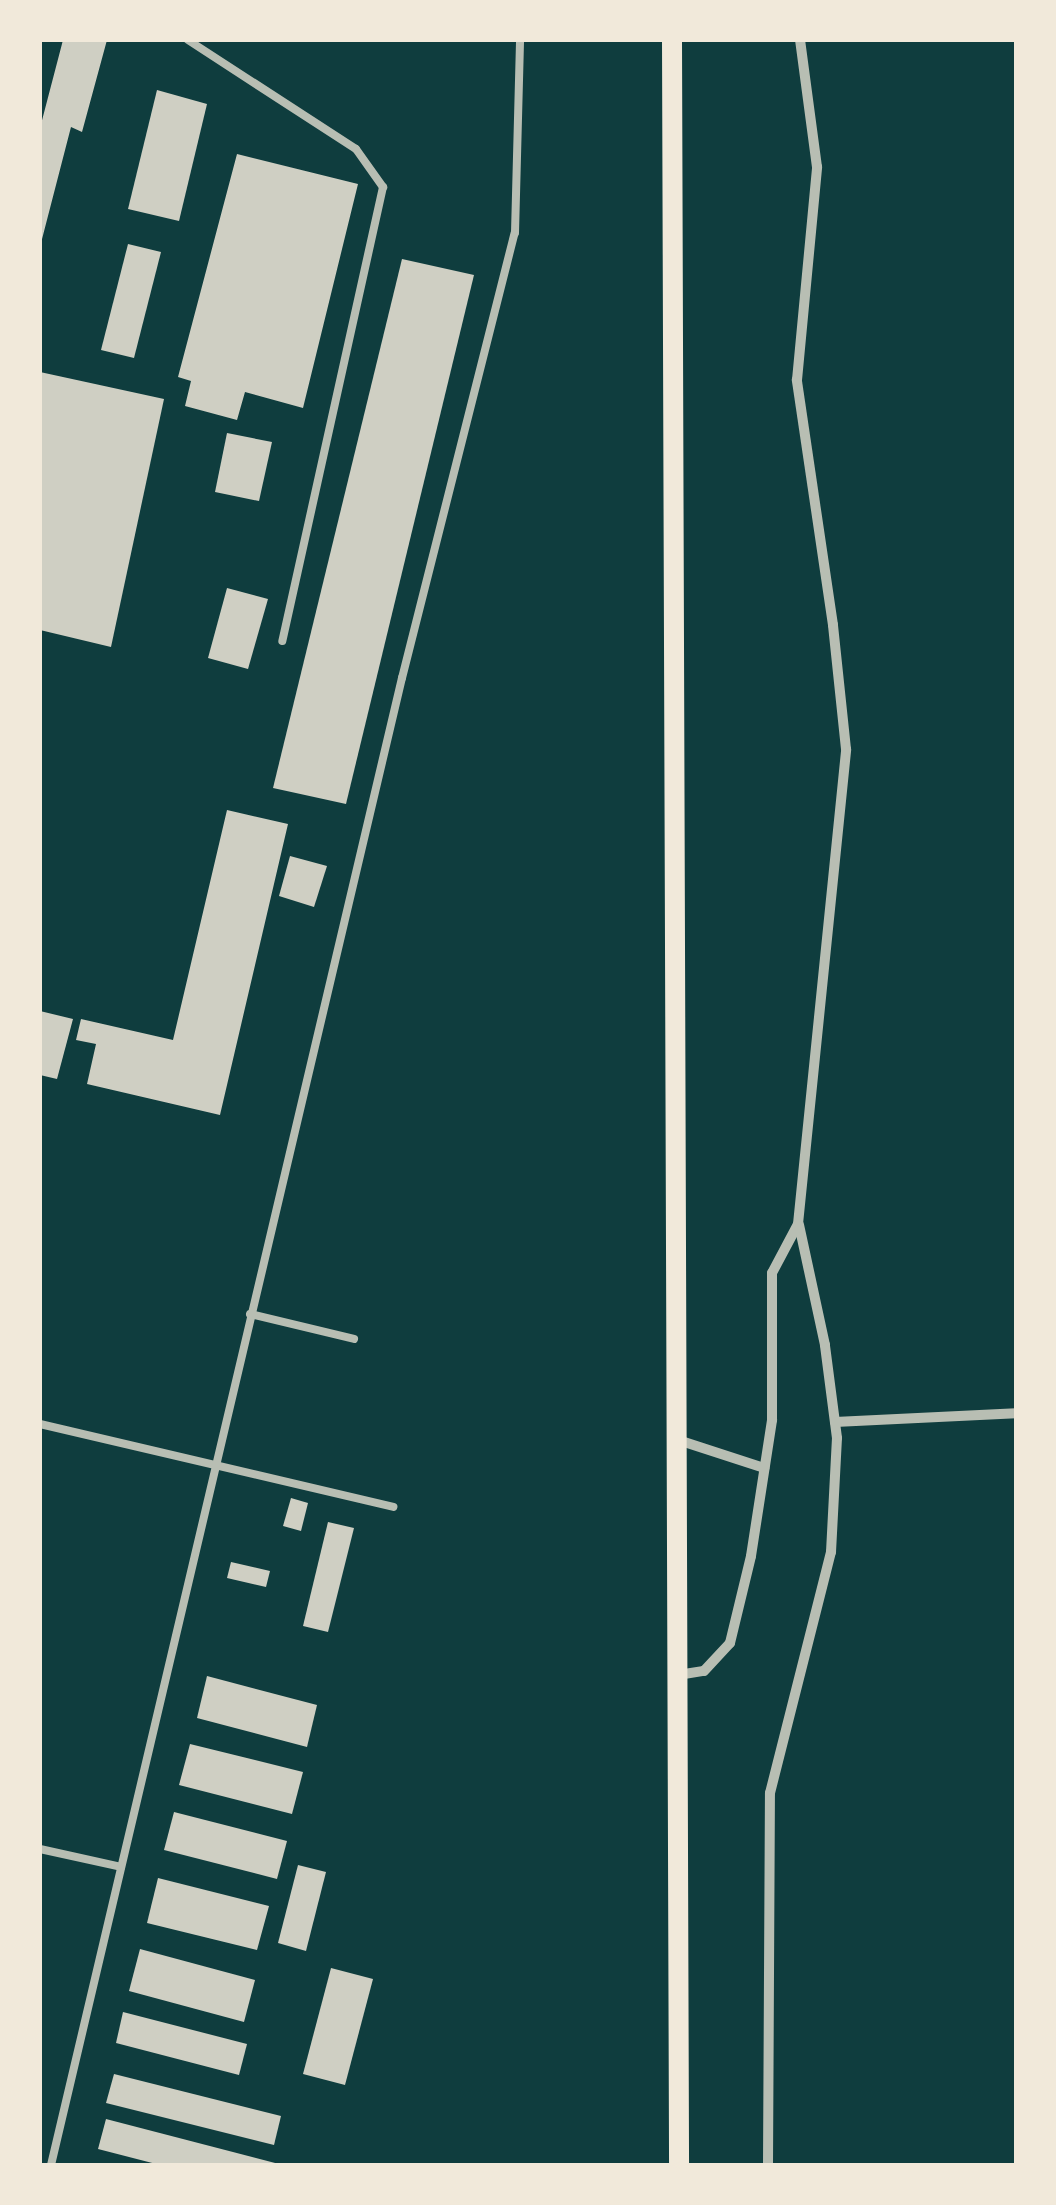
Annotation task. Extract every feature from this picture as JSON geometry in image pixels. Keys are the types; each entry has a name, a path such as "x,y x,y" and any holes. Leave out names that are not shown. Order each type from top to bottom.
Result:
{"main road":[{"path":"672,40 679,2165"}],"street":[{"path":"768,2165 770,1793 831,1552 835,1422 825,1345 798,1224 846,749 833,626 796,380 817,167 800,40"},
{"path":"678,1675 704,1671 730,1643 751,1556 772,1420 772,1273 798,1224"},
{"path":"835,1422 1016,1414"},
{"path":"674,1439 764,1468"}],"lane":[{"path":"188,40 356,149 383,187 326,462 282,642"},
{"path":"51,2165 402,678 515,234 520,40"},
{"path":"250,1314 354,1339"},
{"path":"40,1424 393,1507"},
{"path":"40,1848 120,1867"}],"building":[{"path":"63,40 107,40 82,132 71,127 41,243 40,128"},
{"path":"157,90 207,104 179,221 128,209"},
{"path":"237,154 358,184 303,408 245,392 237,420 185,406 191,381 178,377"},
{"path":"128,244 161,252 134,358 101,350"},
{"path":"402,259 474,275 346,804 273,788"},
{"path":"40,372 164,399 111,647 40,630"},
{"path":"227,433 272,442 259,501 215,492"},
{"path":"227,588 268,599 248,669 208,658"},
{"path":"227,810 288,824 220,1115 87,1084 96,1044 76,1040 81,1019 173,1040"},
{"path":"290,856 327,866 314,907 279,896"},
{"path":"40,1011 73,1019 57,1079 40,1075"},
{"path":"291,1498 308,1503 301,1531 283,1526"},
{"path":"328,1522 354,1528 328,1632 303,1626"},
{"path":"231,1562 270,1571 266,1587 227,1578"},
{"path":"207,1676 317,1705 307,1747 197,1718"},
{"path":"190,1744 303,1772 292,1814 179,1785"},
{"path":"174,1812 287,1841 277,1879 164,1850"},
{"path":"298,1865 326,1872 306,1951 278,1943"},
{"path":"158,1878 269,1906 257,1950 147,1923"},
{"path":"140,1949 255,1980 244,2022 129,1991"},
{"path":"331,1968 373,1979 345,2085 303,2074"},
{"path":"123,2012 247,2044 239,2075 116,2043"},
{"path":"114,2074 281,2116 274,2145 106,2103"},
{"path":"106,2119 279,2165 160,2165 98,2149"}]}
